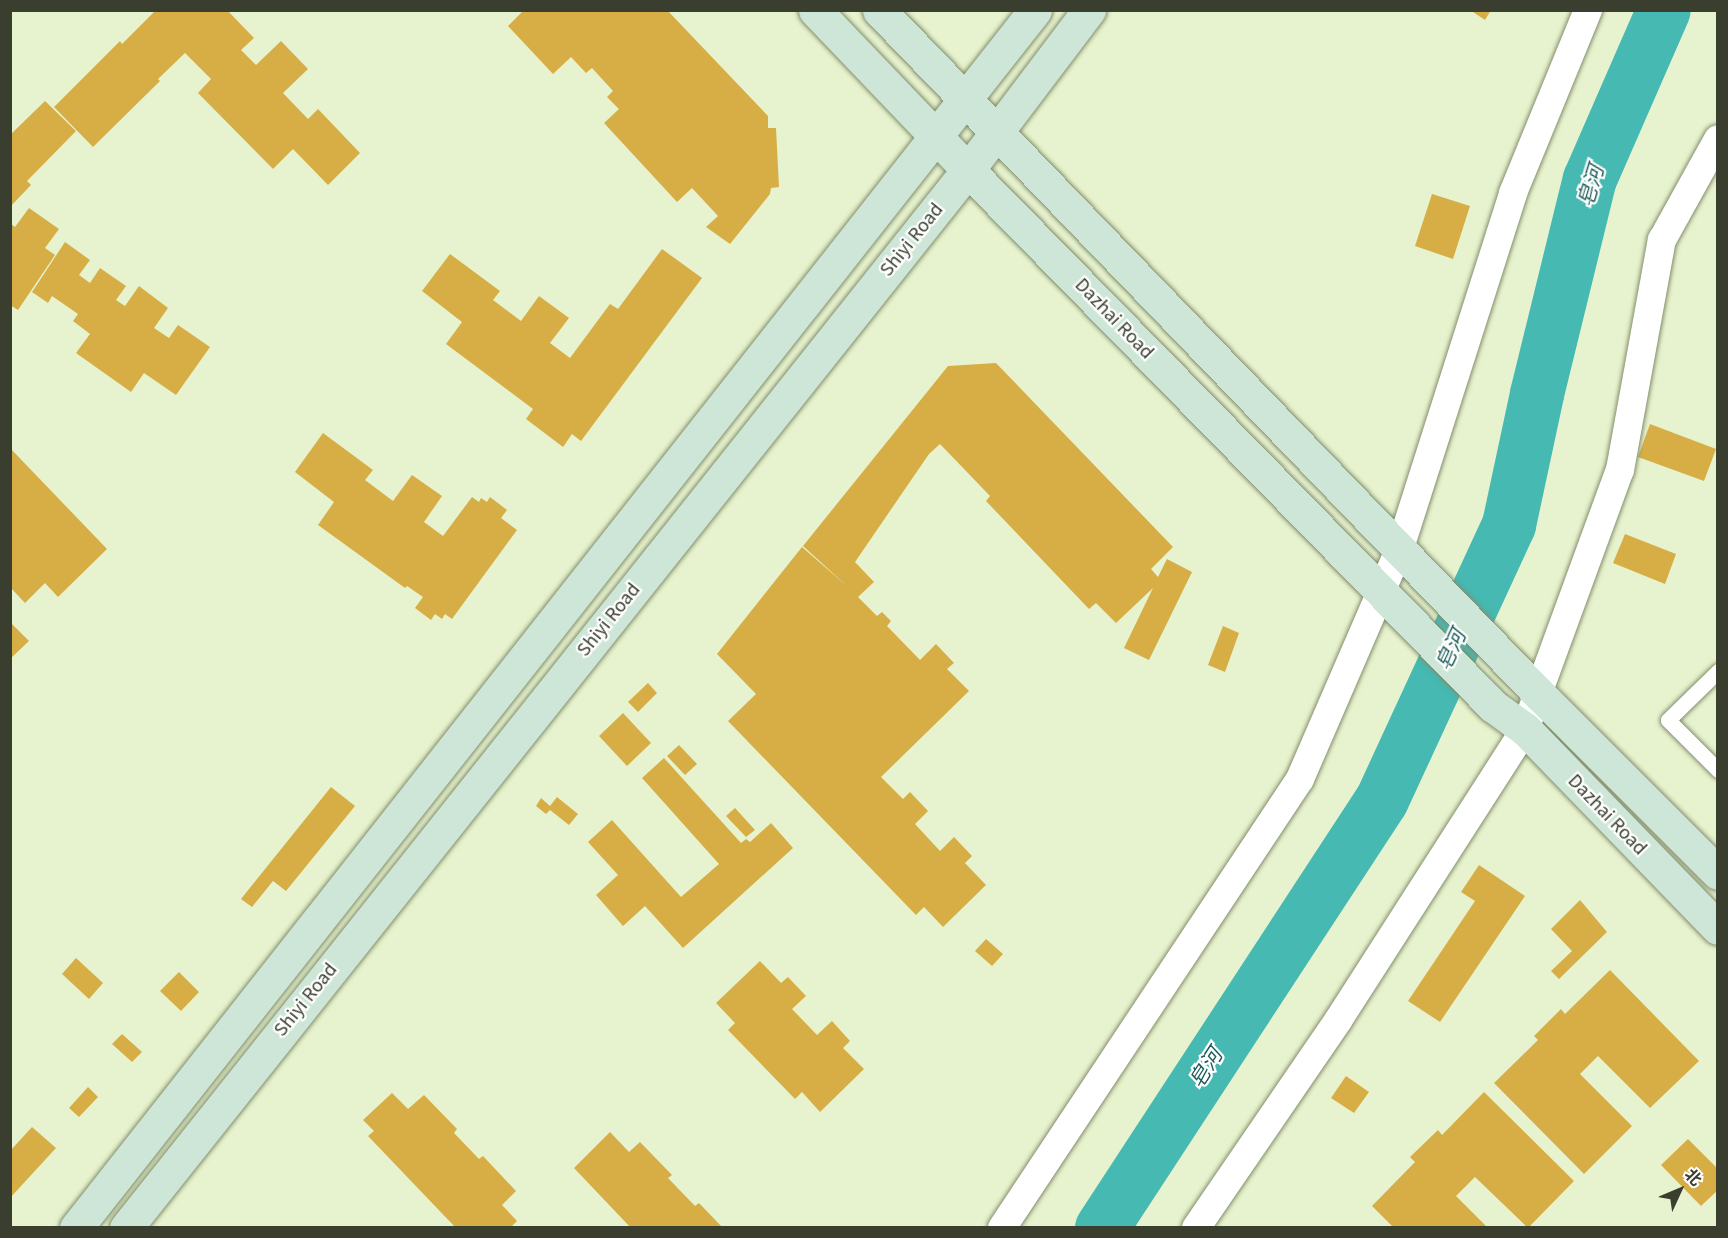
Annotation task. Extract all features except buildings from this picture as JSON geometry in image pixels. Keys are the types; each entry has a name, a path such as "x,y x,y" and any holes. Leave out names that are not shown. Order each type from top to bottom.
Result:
{"street":[{"name":"Dazhai Road","path":"815,10 968,170 1493,706 1525,729 1718,928"},
{"path":"879,10 1400,548"},
{"name":"Shiyi Road","path":"76,1227 1035,10"},
{"name":"Shiyi Road","path":"126,1227 968,170 1089,10"},
{"path":"1002,1227 1300,779 1400,548 1513,193 1588,10"},
{"path":"1196,1227 1339,1019 1525,729 1620,470 1662,240 1718,140"},
{"name":"Dazhai Road","path":"1400,548 1512,663 1539,694 1718,873"}],"lane":[{"path":"1718,671 1668,720 1718,770"}],"waterway":[{"name":"皂河","path":"1102,1228 1382,800 1509,525 1537,394 1590,179 1664,10"}]}
